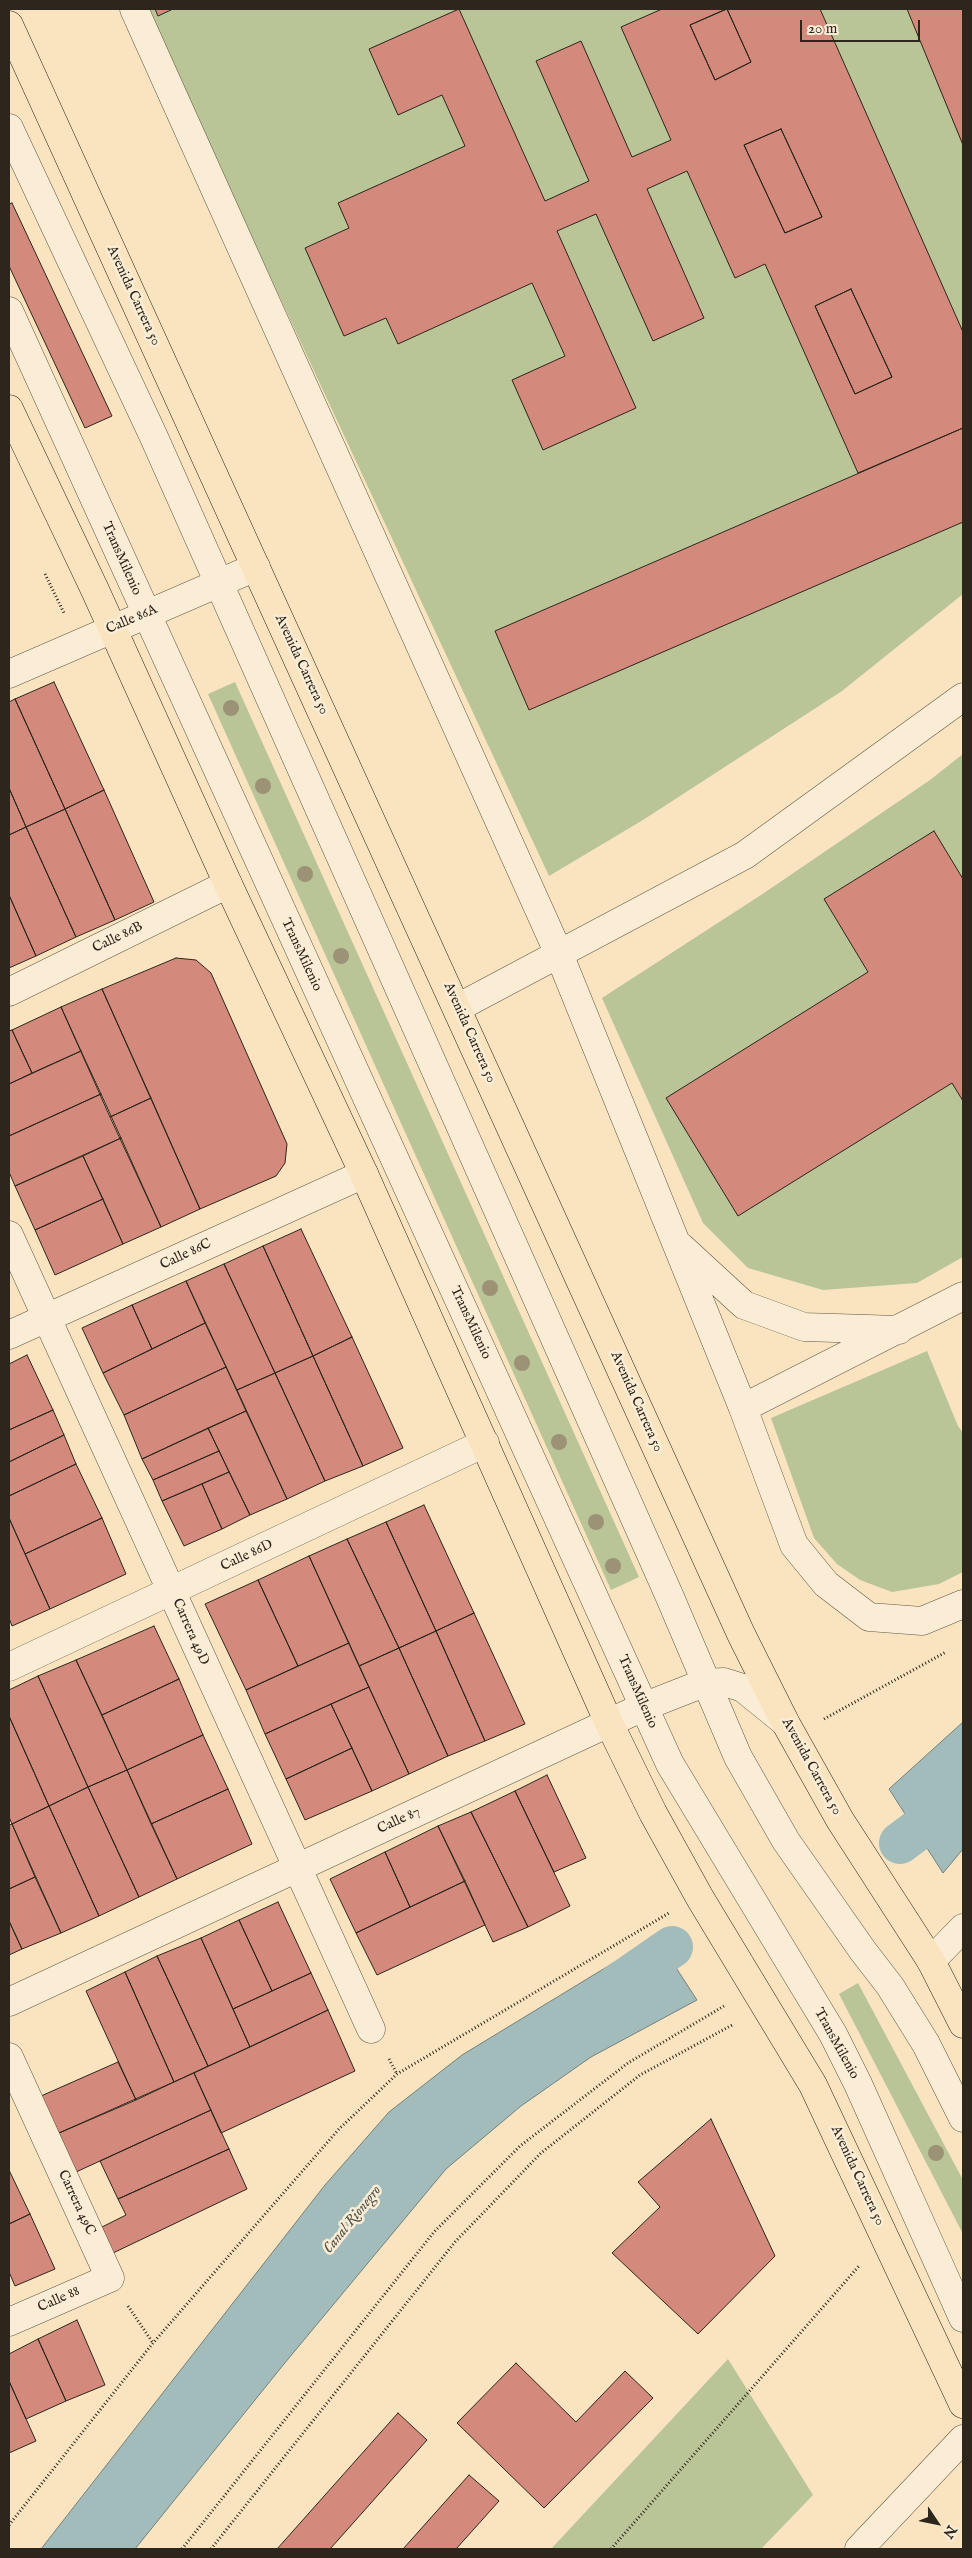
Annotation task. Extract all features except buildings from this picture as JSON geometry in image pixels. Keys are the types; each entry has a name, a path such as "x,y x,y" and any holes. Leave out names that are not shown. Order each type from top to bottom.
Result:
{"main road":[{"name":"Avenida Carrera 50","path":"9,25 717,1583 785,1722 840,1820 931,1961 963,2024"},
{"name":"Avenida Carrera 50","path":"9,409 364,1174 609,1723 653,1813 700,1898 813,2085 963,2404"}],"street":[{"path":"134,9 559,954 743,1408 794,1545 826,1584 869,1617 922,1621 963,1604"},
{"path":"9,128 153,435 669,1595 704,1682 738,1757 760,1799 847,1928 890,1986 926,2044 963,2118"},
{"name":"TransMilenio","path":"9,310 670,1764 832,2034 858,2084 963,2318"},
{"name":"Calle 86A","path":"9,674 256,566"},
{"path":"457,1008 746,855 963,697"},
{"name":"Calle 86B","path":"9,992 228,884"},
{"name":"Calle 86C","path":"9,1336 364,1174"},
{"name":"Carrera 49D","path":"9,1235 371,2029"},
{"path":"676,1242 744,1305 804,1327 899,1330"},
{"path":"743,1408 963,1296"},
{"name":"Calle 86D","path":"9,1667 172,1592 485,1443"},
{"name":"Calle 87","path":"9,2002 643,1707 704,1682 724,1682 743,1688 785,1722"},
{"path":"931,1961 963,1928"},
{"name":"Carrera 49C","path":"9,2057 110,2278"},
{"name":"Calle 88","path":"9,2322 110,2278"},
{"path":"859,2549 963,2439"}],"path":[{"path":"816,1724 954,1647"},
{"path":"9,2525 153,2343 339,2129 397,2074 674,1911"},
{"path":"182,2549 434,2232 520,2146 628,2063 724,2006"},
{"path":"211,2549 455,2242 541,2153 640,2075 743,2020"},
{"path":"610,2549 863,2260"},
{"path":"110,2278 153,2343"}],"green space":[{"path":"149,9 963,9 963,594 842,691 643,820 549,876 221,171"},
{"path":"235,682 639,1577 611,1590 208,694"},
{"path":"963,754 963,1257 917,1283 823,1290 748,1268 703,1223 602,998 764,893 930,780"},
{"path":"927,1351 958,1426 963,1433 963,1572 939,1584 892,1592 860,1580 837,1564 814,1538 771,1418"},
{"path":"858,1983 963,2180 963,2234 839,1994"},
{"path":"728,2359 813,2495 761,2549 551,2549"}],"water":[{"path":"963,1722 963,1849 943,1873 889,1789"},
{"path":"656,1937 697,2000 591,2057 521,2106 446,2169 284,2364 135,2549 41,2549 325,2185 389,2112 462,2055"}],"waterway":[{"name":"Canal Rionegro","path":"900,1843 963,1796"},
{"name":"Canal Rionegro","path":"617,1985 672,1947"}]}
